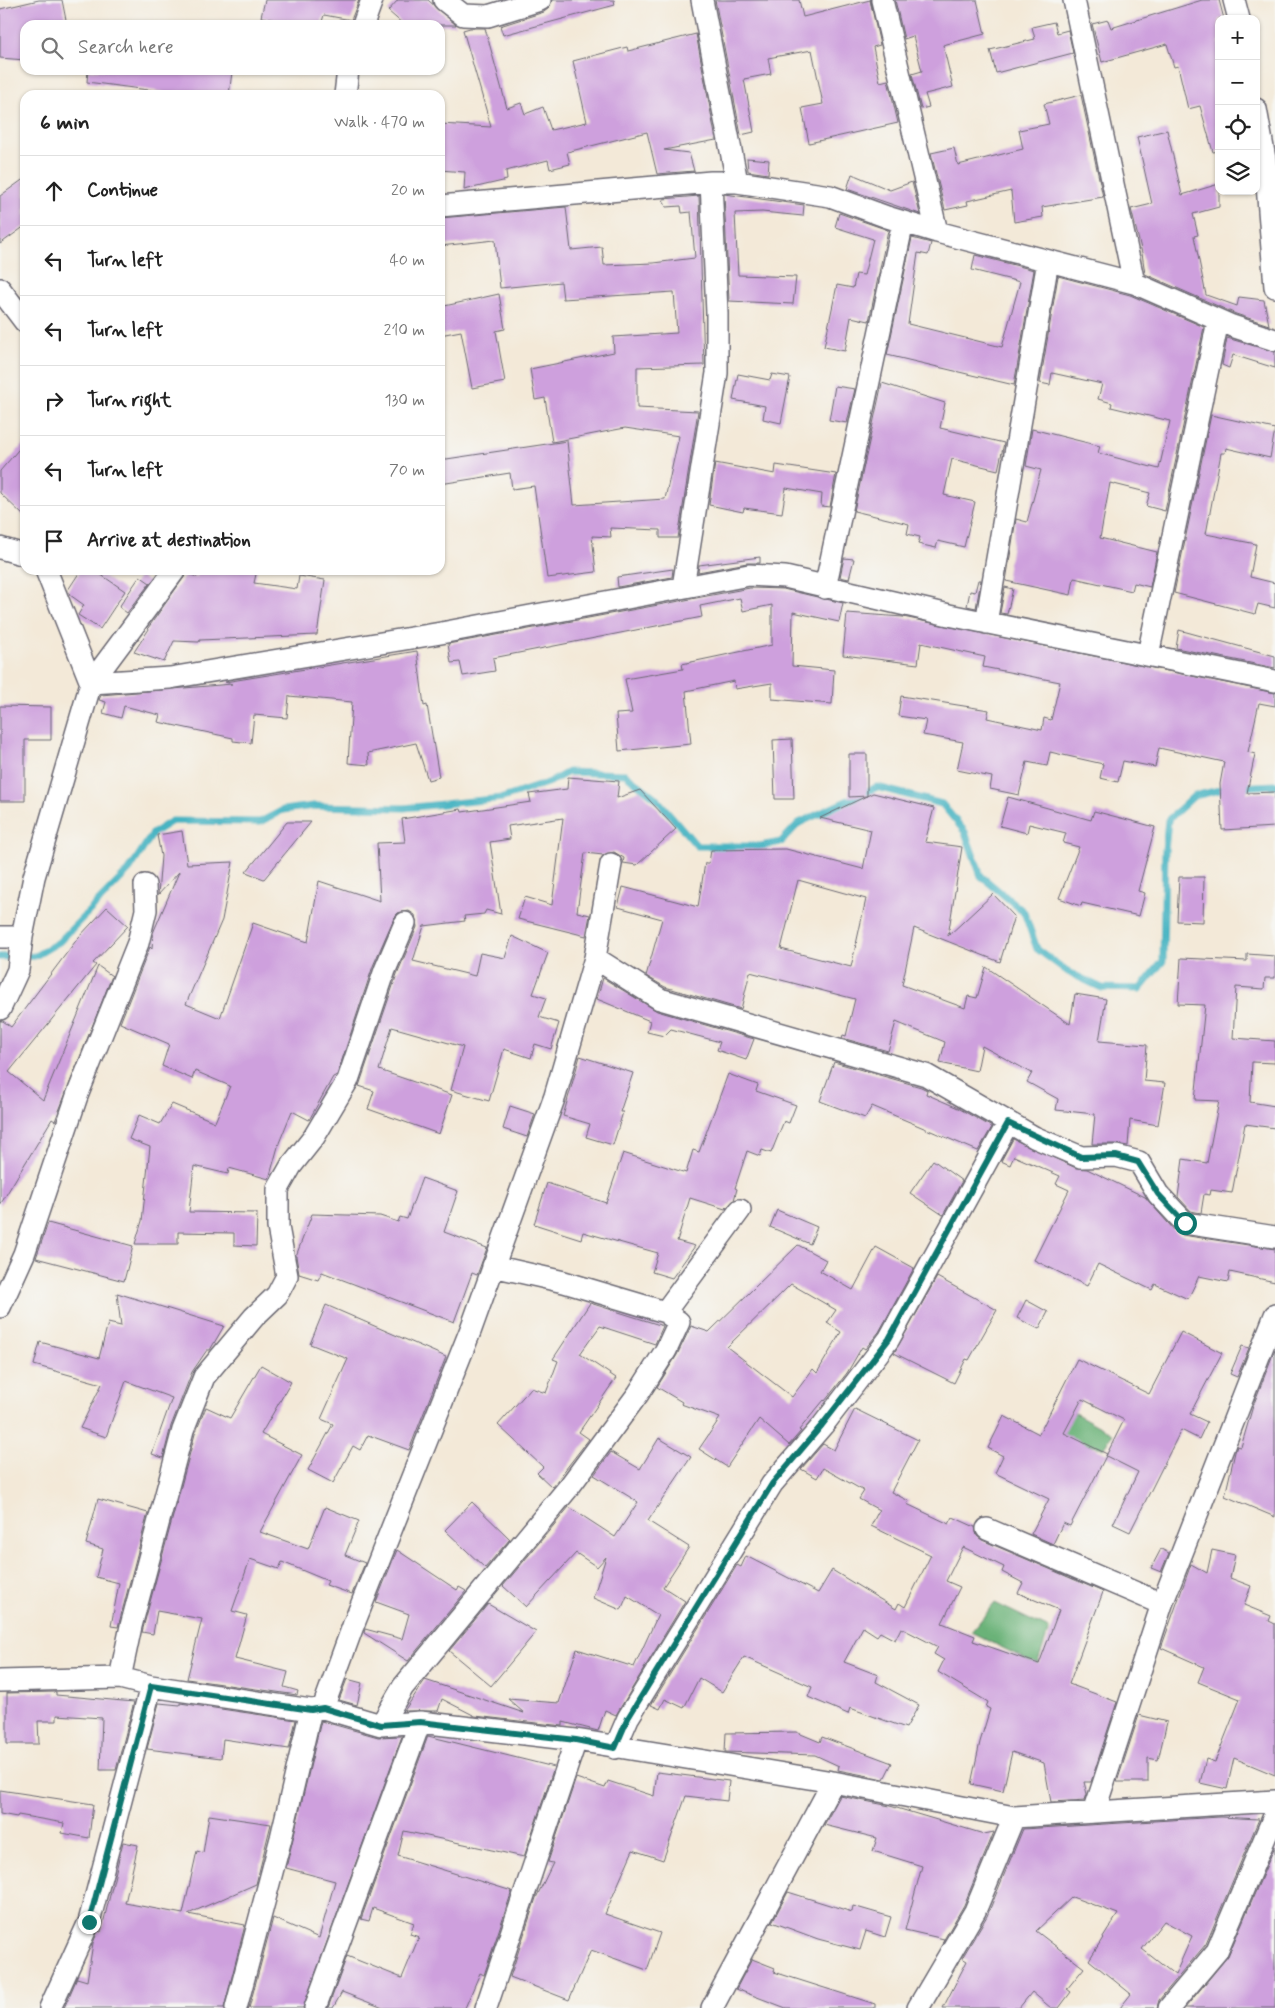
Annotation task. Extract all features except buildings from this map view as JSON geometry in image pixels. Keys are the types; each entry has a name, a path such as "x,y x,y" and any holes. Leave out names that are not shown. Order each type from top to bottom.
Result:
{"street":[{"path":"365,20 372,0"},
{"path":"444,0 463,15 488,16 540,0"},
{"path":"702,0 737,182"},
{"path":"882,0 937,232"},
{"path":"1074,0 1134,283"},
{"path":"1234,0 1238,15"},
{"path":"346,90 347,75"},
{"path":"1260,132 1265,159 1275,287"},
{"path":"683,588 716,373 717,313 711,182"},
{"path":"445,206 711,182 737,182 830,196 937,232 1134,283 1218,320 1275,340"},
{"path":"825,588 903,222"},
{"path":"986,623 1048,261"},
{"path":"0,289 20,315"},
{"path":"1148,655 1218,320"},
{"path":"0,548 20,554"},
{"path":"48,575 91,683"},
{"path":"0,1008 18,970 21,942 34,877 91,683 171,575"},
{"path":"91,683 188,675 441,633 749,575 784,577 825,588 986,623 1275,681"},
{"path":"236,2008 317,1709 352,1626 494,1266 554,1096 595,958 611,864"},
{"path":"0,1307 24,1254 77,1096 138,943 146,910 145,885"},
{"path":"120,1678 131,1626 184,1430 204,1377 254,1317 277,1295 287,1276 278,1227 278,1189 291,1166 314,1137 348,1080 385,970 405,923"},
{"path":"0,937 21,942"},
{"path":"595,958 660,999 926,1075 1008,1123 1081,1157 1116,1156 1138,1162 1158,1194 1185,1223 1275,1237"},
{"path":"615,1748 628,1718 772,1484 822,1425 889,1339 1008,1123"},
{"path":"665,1312 740,1210"},
{"path":"381,1725 403,1687 569,1487 638,1394 679,1322 665,1312 564,1282 494,1266"},
{"path":"1094,1812 1162,1604 1275,1315"},
{"path":"988,1530 1162,1604"},
{"path":"0,1681 120,1678 151,1686 317,1709 381,1725 420,1722 576,1740 615,1748 833,1782 1014,1817 1275,1801"},
{"path":"50,2008 89,1922 151,1686"},
{"path":"315,2008 420,1722"},
{"path":"486,2008 576,1740"},
{"path":"712,2008 833,1782"},
{"path":"1169,2008 1217,1951 1275,1814"},
{"path":"918,2008 975,1911 1014,1817"}],"green space":[{"path":"1062,1406 1113,1434 1103,1448 1046,1437"},
{"path":"995,1603 1049,1629 1037,1665 971,1632"}],"waterway":[{"path":"0,957 35,956 59,942 130,869 153,833 172,821 260,822 283,810 314,806 404,808 503,798 550,782 568,772 625,774 656,798 697,846 760,846 781,842 799,823 877,787 942,804 965,832 981,876 1024,912 1037,949 1068,972 1102,988 1140,989 1163,961 1165,850 1168,820 1194,796 1228,788"},
{"path":"1239,787 1275,785"}],"route":[{"path":"89,1922 151,1686 311,1710 323,1708 381,1725 420,1722 576,1740 615,1748 628,1718 772,1484 822,1425 889,1339 1008,1123 1081,1157 1116,1156 1138,1162 1158,1194 1185,1223"}]}
